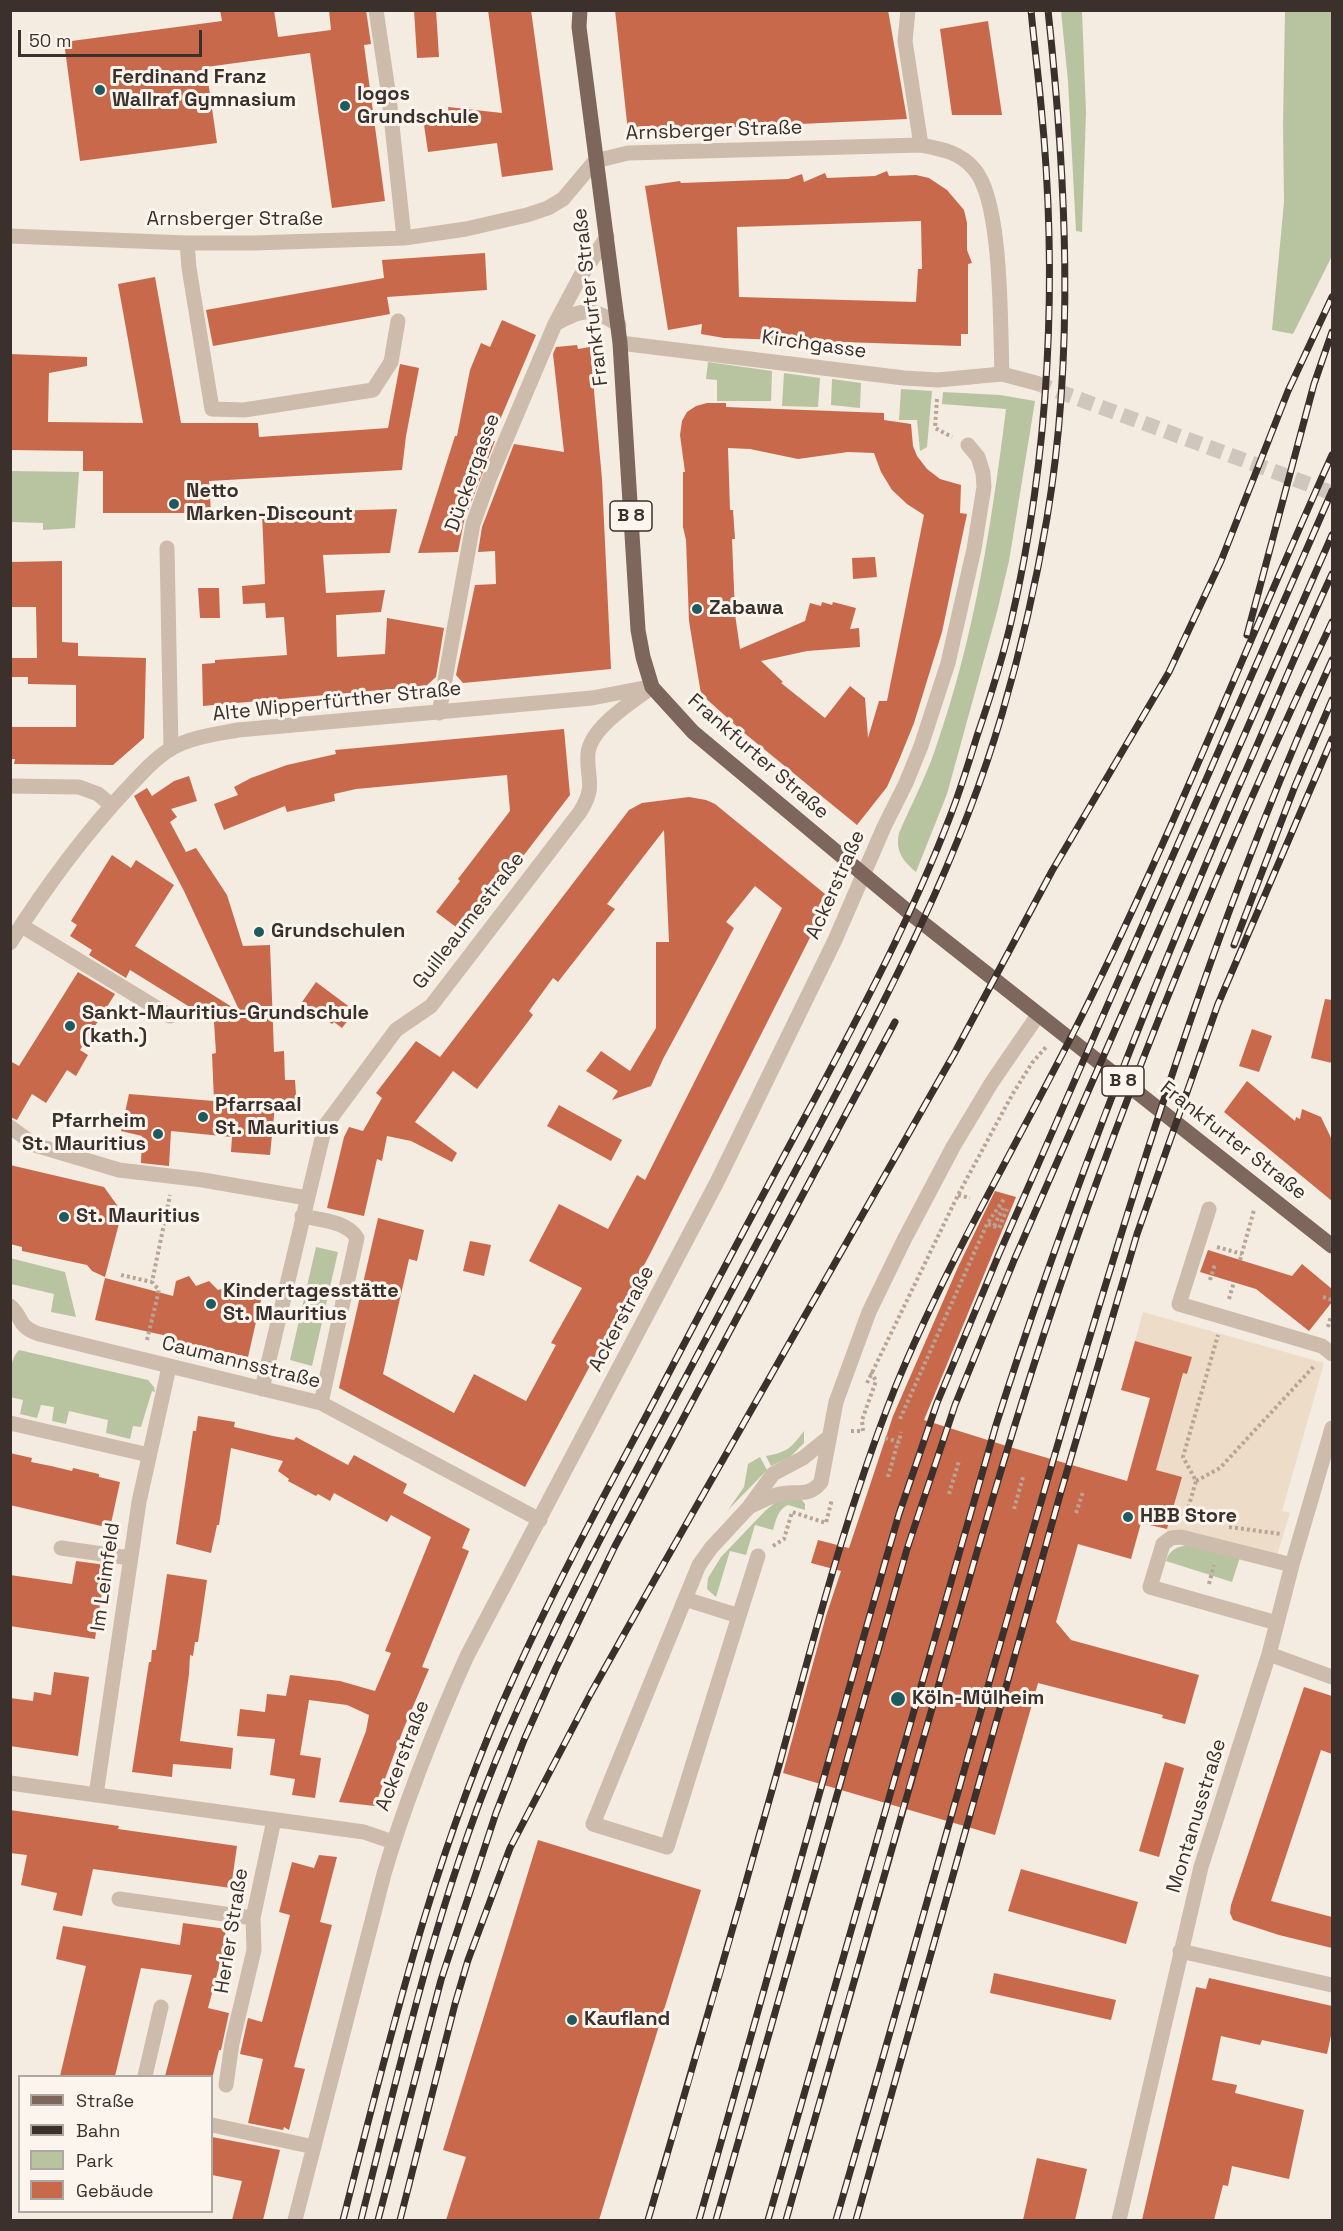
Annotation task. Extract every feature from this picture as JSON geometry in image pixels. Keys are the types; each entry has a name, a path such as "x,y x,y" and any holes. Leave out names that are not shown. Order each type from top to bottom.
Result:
{"main road":[{"name":"Frankfurter Straße","path":"573,10 579,27"},
{"name":"Frankfurter Straße","path":"580,10 579,27 595,161 619,325 638,630 652,687 693,732 864,874 1059,1032 1332,1246"}],"street":[{"path":"376,10 389,97 404,238"},
{"path":"908,10 905,41 921,145"},
{"name":"Arnsberger Straße","path":"10,236 187,243 404,238 466,229 548,208 562,199 595,161 628,153 921,145 951,151 975,170 988,197 996,242 1002,374"},
{"name":"Dückergasse","path":"439,713 473,524 511,424 555,324 580,277 607,237"},
{"path":"187,243 212,409 244,410 373,390 391,362 398,321"},
{"path":"555,324 583,311 601,314 619,325"},
{"name":"Kirchgasse","path":"620,343 904,378 938,380 1002,374"},
{"path":"1002,374 1035,383"},
{"name":"Ackerstraße","path":"295,2220 393,1842 441,1713 467,1656 717,1182 835,940 921,746 948,663 960,615 984,488 983,473 978,457 968,445"},
{"path":"167,549 171,749"},
{"name":"Alte Wipperfürther Straße","path":"10,943 69,856 111,805 171,749 203,736 238,730 592,698 652,687"},
{"name":"Guilleaumestraße","path":"262,1389 320,1139 332,1114 396,1030 432,1006 580,812 591,788 588,754 592,740 607,722 652,687"},
{"path":"10,786 79,787 98,794 111,805"},
{"path":"22,926 171,1016"},
{"path":"749,1507 776,1495 791,1492 806,1494 815,1490 821,1482 836,1402 869,1312 904,1239 953,1148 992,1082 1038,1015"},
{"path":"10,1127 35,1145 119,1170 174,1176 306,1198"},
{"path":"1209,1209 1179,1304 1322,1346 1332,1354"},
{"path":"302,1216 344,1226 352,1230 357,1238 321,1403"},
{"name":"Caumannsstraße","path":"10,1306 15,1310 15,1327 321,1403 540,1520"},
{"name":"Im Leimfeld","path":"96,1795 130,1558 149,1455 169,1367"},
{"path":"10,1423 149,1455"},
{"name":"Montanusstraße","path":"1119,2220 1201,1867 1269,1654 1332,1428"},
{"path":"758,1556 667,1847 593,1824 699,1565 711,1548 749,1507 773,1474 802,1458 829,1437"},
{"path":"1277,1623 1150,1587 1163,1544 1171,1538 1181,1537 1292,1565"},
{"path":"61,1548 130,1558"},
{"path":"686,1599 739,1616"},
{"path":"1269,1654 1332,1677"},
{"path":"10,1783 363,1832 393,1842"},
{"name":"Herler Straße","path":"226,2085 232,2043 254,1950 254,1918 274,1820"},
{"path":"118,1899 254,1918"},
{"path":"1180,1951 1332,1985"},
{"path":"145,2075 161,2007"},
{"path":"213,2125 314,2147"}],"path":[{"path":"938,380 935,429 968,445"},
{"path":"865,1387 958,1195 1022,1079 1032,1063 1059,1032"},
{"path":"152,1282 174,1176"},
{"path":"1240,1260 1260,1189"},
{"path":"958,1195 970,1198"},
{"path":"900,1419 987,1224 1004,1199"},
{"path":"987,1224 994,1226 1005,1208"},
{"path":"1198,1241 1242,1254"},
{"path":"1210,1280 1215,1264"},
{"path":"121,1275 152,1282 159,1290 142,1360"},
{"path":"1323,1297 1332,1300"},
{"path":"1332,1311 1332,1317"},
{"path":"1184,1523 1196,1481 1183,1457 1219,1334"},
{"path":"1196,1481 1220,1468 1318,1361"},
{"path":"851,1431 863,1431 862,1420 876,1381 871,1372"},
{"path":"848,1442 854,1420"},
{"path":"885,1438 899,1442 901,1432"},
{"path":"888,1477 897,1445"},
{"path":"950,1494 959,1461"},
{"path":"1014,1509 1023,1477"},
{"path":"758,1556 784,1539 792,1512 826,1523 835,1488"},
{"path":"1076,1513 1083,1492"},
{"path":"1173,1511 1206,1521"},
{"path":"1226,1526 1283,1534"},
{"path":"1203,1602 1220,1547"}],"green space":[{"path":"1061,11 1082,11 1086,112 1082,232 1076,231 1068,81"},
{"path":"1285,11 1332,11 1332,256 1293,334 1272,330 1284,202"},
{"path":"708,362 772,371 771,401 717,401 717,380 706,379"},
{"path":"784,373 820,378 818,407 782,406"},
{"path":"832,379 861,383 860,408 831,405"},
{"path":"901,389 932,391 927,447 920,451 917,420 899,420"},
{"path":"943,392 1000,395 1035,401 1009,561 997,612 947,794 916,872 901,855 898,845 899,833 934,753 962,660 981,577 1006,409 942,404"},
{"path":"11,471 79,472 75,528 43,530 43,523 11,522"},
{"path":"316,1247 338,1252 312,1366 290,1360"},
{"path":"10,1258 65,1272 76,1317 51,1312 54,1294 11,1284"},
{"path":"19,1350 148,1380 155,1392 152,1391 141,1427 133,1426 130,1439 106,1433 108,1420 69,1411 66,1424 52,1421 54,1407 41,1405 37,1418 20,1414 23,1400 10,1397 11,1366"},
{"path":"804,1431 804,1443 790,1457 771,1466 766,1456 788,1448"},
{"path":"760,1457 767,1470 728,1510 744,1487 748,1464"},
{"path":"801,1499 805,1504 805,1510 788,1505 778,1515 773,1530 755,1525 746,1555 730,1551 716,1597 707,1589 708,1578 721,1557 765,1511 776,1502"},
{"path":"1189,1545 1240,1557 1232,1582 1166,1561 1175,1549"}],"shaded area":[{"path":"1143,1312 1324,1363 1282,1511 1290,1513 1277,1555 1167,1530 1182,1477 1156,1470 1183,1373 1187,1374 1192,1357 1135,1341"}],"building":[{"name":"Ferdinand Franz Wallraf Gymnasium","path":"220,10 274,10 278,37 331,30 329,10 366,10 371,44 364,45 385,201 332,208 310,53 206,67 217,143 80,161 64,42 222,21"},
{"path":"414,10 436,10 439,57 417,58"},
{"path":"488,10 531,10 553,170 502,177 497,143 428,152 423,118 449,114 448,107 502,113"},
{"path":"615,10 888,10 907,119 628,132"},
{"path":"988,21 1002,115 952,115 940,29"},
{"path":"887,171 889,176 916,175 929,178 947,190 964,210 967,223 967,250 972,263 968,264 968,334 961,334 961,346 724,338 701,334 702,324 668,330 645,186 680,181 681,183 788,179 802,174 804,182 825,173 827,178 875,176","holes":["921,221 922,269 918,269 916,302 739,297 737,227"]},
{"path":"485,253 487,290 387,297 390,314 213,346 206,310 384,278 382,260"},
{"path":"155,277 181,423 258,423 259,437 388,428 400,364 419,368 402,470 209,481 211,513 103,513 103,471 83,471 83,451 10,450 10,354 87,357 87,366 49,373 48,422 143,423 118,284"},
{"path":"502,320 536,335 491,441 495,441 464,521 458,552 418,553 455,436 457,436 470,370 481,343 490,347"},
{"path":"577,345 578,349 590,347 602,479 611,669 463,683 456,675 475,585 496,584 495,551 478,552 482,527 514,444 564,452 553,354 556,347"},
{"path":"707,403 726,403 726,407 884,413 884,420 911,424 913,446 927,469 940,479 961,485 960,513 967,514 942,632 914,723 899,760 887,787 857,825 743,732 701,694 689,621 686,540 683,527 683,472 685,472 680,435 682,421 687,412","holes":["728,448 750,449 798,459 848,452 874,453 881,472 892,490 924,515 887,701 879,701 868,738 865,698 850,686 825,718 781,683 783,682 761,661 807,651 860,647 859,628 850,629 856,608 833,602 832,605 822,602 821,606 810,603 805,621 740,649 735,614 732,539 735,539 733,510 730,510"]},
{"path":"397,509 390,553 323,555 326,593 385,590 381,612 336,615 337,657 385,654 387,618 444,628 436,677 426,686 203,706 202,664 215,663 215,660 287,655 284,617 266,618 265,603 243,604 242,586 265,584 262,513"},
{"path":"875,557 877,577 853,579 852,558"},
{"path":"62,561 62,642 78,643 78,656 146,658 144,738 113,765 14,764 15,759 10,759 10,727 76,727 76,685 28,684 28,677 10,677 10,658 37,658 36,607 10,607 10,562"},
{"path":"198,588 219,588 220,618 200,618"},
{"path":"564,729 570,795 464,933 436,912 510,811 507,775 356,789 334,794 335,801 287,812 285,806 224,830 214,804 238,795 234,787 251,778 287,765 336,754 335,750"},
{"path":"189,776 197,801 171,809 177,817 170,822 186,852 196,848 227,895 243,946 270,945 274,1052 284,1051 285,1080 295,1080 297,1108 275,1106 270,1155 231,1152 232,1137 171,1131 169,1166 141,1163 142,1136 121,1131 129,1094 214,1101 212,1054 216,1053 214,1022 130,970 126,978 89,955 92,950 70,936 77,925 71,921 112,855 131,868 136,860 174,885 135,946 240,1012 184,891 134,796 147,788 152,796 174,781"},
{"path":"689,797 715,804 830,898 650,1254 525,1487 339,1388 378,1218 424,1230 417,1261 409,1259 383,1374 454,1413 474,1374 526,1401 556,1345 551,1343 582,1288 529,1261 559,1204 608,1229 637,1175 645,1180 782,908 755,886 726,922 734,928 663,1059 651,1086 612,1100 618,1091 586,1071 601,1051 630,1071 656,1028 656,942 669,942 664,830 607,904 615,909 558,982 553,978 529,1011 533,1015 477,1089 453,1071 415,1122 457,1153 452,1162 411,1141 387,1136 382,1161 377,1159 364,1216 327,1208 344,1137 349,1127 363,1131 382,1098 376,1093 416,1041 440,1057 629,810 642,803"},
{"path":"78,972 115,994 80,1050 88,1055 76,1076 67,1070 46,1103 32,1094 17,1120 10,1117 10,1061 19,1066"},
{"path":"316,982 355,1011 342,1028 334,1022 332,1024 302,1002"},
{"path":"1325,999 1332,1000 1332,1063 1311,1058"},
{"path":"1252,1029 1272,1036 1259,1072 1239,1066"},
{"path":"1247,1081 1295,1121 1296,1117 1300,1119 1302,1109 1321,1117 1332,1140 1332,1201 1224,1112"},
{"path":"559,1105 622,1140 611,1161 547,1126"},
{"name":"St. Mauritius","path":"10,1165 104,1187 122,1212 105,1277 92,1271 87,1265 22,1251 22,1247 10,1244"},
{"path":"995,1191 1016,1197 924,1420 1127,1481 1150,1398 1121,1390 1135,1341 1192,1357 1187,1374 1183,1373 1156,1470 1182,1477 1167,1529 1141,1523 1131,1559 1078,1544 1056,1622 1071,1640 1199,1675 1185,1724 1162,1718 1163,1715 1038,1683 995,1835 783,1773 826,1616 841,1571 811,1563 818,1540 849,1548 893,1416 958,1267"},
{"path":"470,1241 491,1245 484,1276 463,1271"},
{"path":"1208,1250 1292,1276 1302,1264 1332,1289 1332,1302 1309,1331 1256,1289 1200,1272"},
{"path":"189,1276 196,1286 209,1281 218,1290 231,1286 239,1295 251,1290 261,1300 248,1357 95,1320 105,1278 173,1296 176,1281"},
{"path":"198,1416 235,1422 234,1427 273,1436 294,1440 296,1437 348,1465 354,1455 407,1484 403,1493 470,1529 462,1548 469,1551 422,1667 429,1669 403,1730 375,1806 339,1802 366,1731 369,1715 347,1705 309,1700 300,1755 321,1758 315,1798 292,1795 295,1779 270,1775 275,1739 237,1736 240,1709 265,1712 267,1694 286,1696 290,1675 340,1681 375,1691 391,1653 385,1651 431,1537 391,1515 387,1522 334,1493 330,1501 318,1494 316,1496 288,1481 289,1479 278,1471 283,1461 231,1448 219,1525 217,1525 211,1553 176,1544 193,1431 196,1431"},
{"path":"10,1453 32,1458 31,1462 72,1471 73,1468 120,1482 110,1528 10,1505"},
{"path":"76,1561 106,1565 95,1639 10,1626 10,1575 72,1584"},
{"path":"167,1574 207,1580 198,1642 195,1642 193,1656 190,1655 180,1741 233,1748 231,1769 173,1764 172,1777 132,1772 149,1662 151,1662 152,1650 156,1650"},
{"path":"54,1672 89,1677 78,1756 10,1746 10,1698 33,1701 34,1692 51,1695"},
{"path":"1304,1687 1332,1696 1332,1754 1321,1750 1271,1901 1332,1917 1332,1948 1279,1935 1233,1920 1230,1913"},
{"path":"1165,1762 1184,1768 1159,1857 1139,1851"},
{"path":"10,1810 119,1826 118,1829 237,1846 231,1888 93,1869 82,1916 53,1910 57,1893 21,1885 27,1855 10,1853"},
{"name":"Kaufland","path":"538,1840 701,1890 599,2220 446,2220 466,2157 443,2150"},
{"path":"319,1855 337,1857 320,1922 332,1925 294,2067 305,2069 289,2130 284,2127 283,2130 248,2123 263,2059 240,2054 248,2018 262,2022 290,1915 279,1912 292,1862 314,1868"},
{"path":"1021,1869 1138,1902 1126,1944 1008,1911"},
{"path":"183,1923 226,1929 223,1952 208,2008 229,2013 213,2075 165,2075 192,1975 141,1968 115,2075 60,2075 86,1966 56,1959 63,1926 180,1945"},
{"path":"994,1973 1116,2000 1111,2020 990,1993"},
{"path":"1209,1978 1332,2006 1332,2031 1327,2054 1262,2040 1260,2045 1221,2036 1212,2080 1237,2085 1235,2093 1304,2110 1289,2179 1232,2166 1228,2186 1223,2185 1214,2220 1142,2220 1196,1987 1206,1989"},
{"path":"213,2137 280,2150 263,2220 232,2220 242,2181 213,2175"},
{"path":"1037,2158 1087,2169 1075,2220 1023,2220"}],"tunnel":[{"path":"1036,383 1332,493"}],"railway":[{"path":"343,2220 416,1946 437,1878 485,1744 529,1644 563,1575 850,1031 904,924 955,804 996,679 1011,622 1035,494 1047,365 1049,234 1041,105 1031,10"},
{"path":"361,2220 424,1974 442,1913 483,1793 507,1734 563,1613 603,1534 894,981 943,876 985,769 1016,665 1043,543 1056,455 1062,392 1065,264 1063,200 1048,10"},
{"path":"400,2220 468,1960 510,1848 591,1693 954,1054 1052,871 1169,672 1221,561 1288,391 1332,297"},
{"path":"1247,635 1314,384 1332,332"},
{"path":"648,2220 748,1877 832,1573 895,1388 941,1286 1071,1037 1127,921 1332,455"},
{"path":"699,2220 899,1514 937,1403 999,1254 1332,491"},
{"path":"716,2220 907,1549 955,1405 1015,1258 1332,535"},
{"path":"768,2220 996,1425 1050,1263 1141,1022 1206,863 1332,574"},
{"path":"786,2220 977,1552 1056,1298 1117,1126 1184,956 1256,788 1332,622"},
{"path":"836,2220 1049,1473 1136,1186 1194,1008 1226,920 1294,746 1332,660"},
{"path":"1234,945 1295,786 1332,700"},
{"path":"856,2220 1060,1495 1137,1234 1218,1004 1332,739"},
{"path":"378,2220 441,1980 496,1813 524,1740 615,1546 895,1022"}],"place":[{"name":"Ferdinand Franz Wallraf Gymnasium","path":"100,90"},
{"name":"logos Grundschule","path":"345,106"},
{"name":"Netto Marken-Discount","path":"174,504"},
{"name":"Zabawa","path":"697,609"},
{"name":"Grundschulen","path":"259,932"},
{"name":"Sankt-Mauritius-Grundschule (kath.)","path":"70,1026"},
{"name":"Pfarrsaal St. Mauritius","path":"203,1117"},
{"name":"Pfarrheim St. Mauritius","path":"158,1134"},
{"name":"St. Mauritius","path":"64,1217"},
{"name":"Kindertagesstätte St. Mauritius","path":"211,1304"},
{"name":"HBB Store","path":"1128,1517"},
{"name":"Köln-Mülheim","path":"898,1699"},
{"name":"Kaufland","path":"572,2020"}]}
